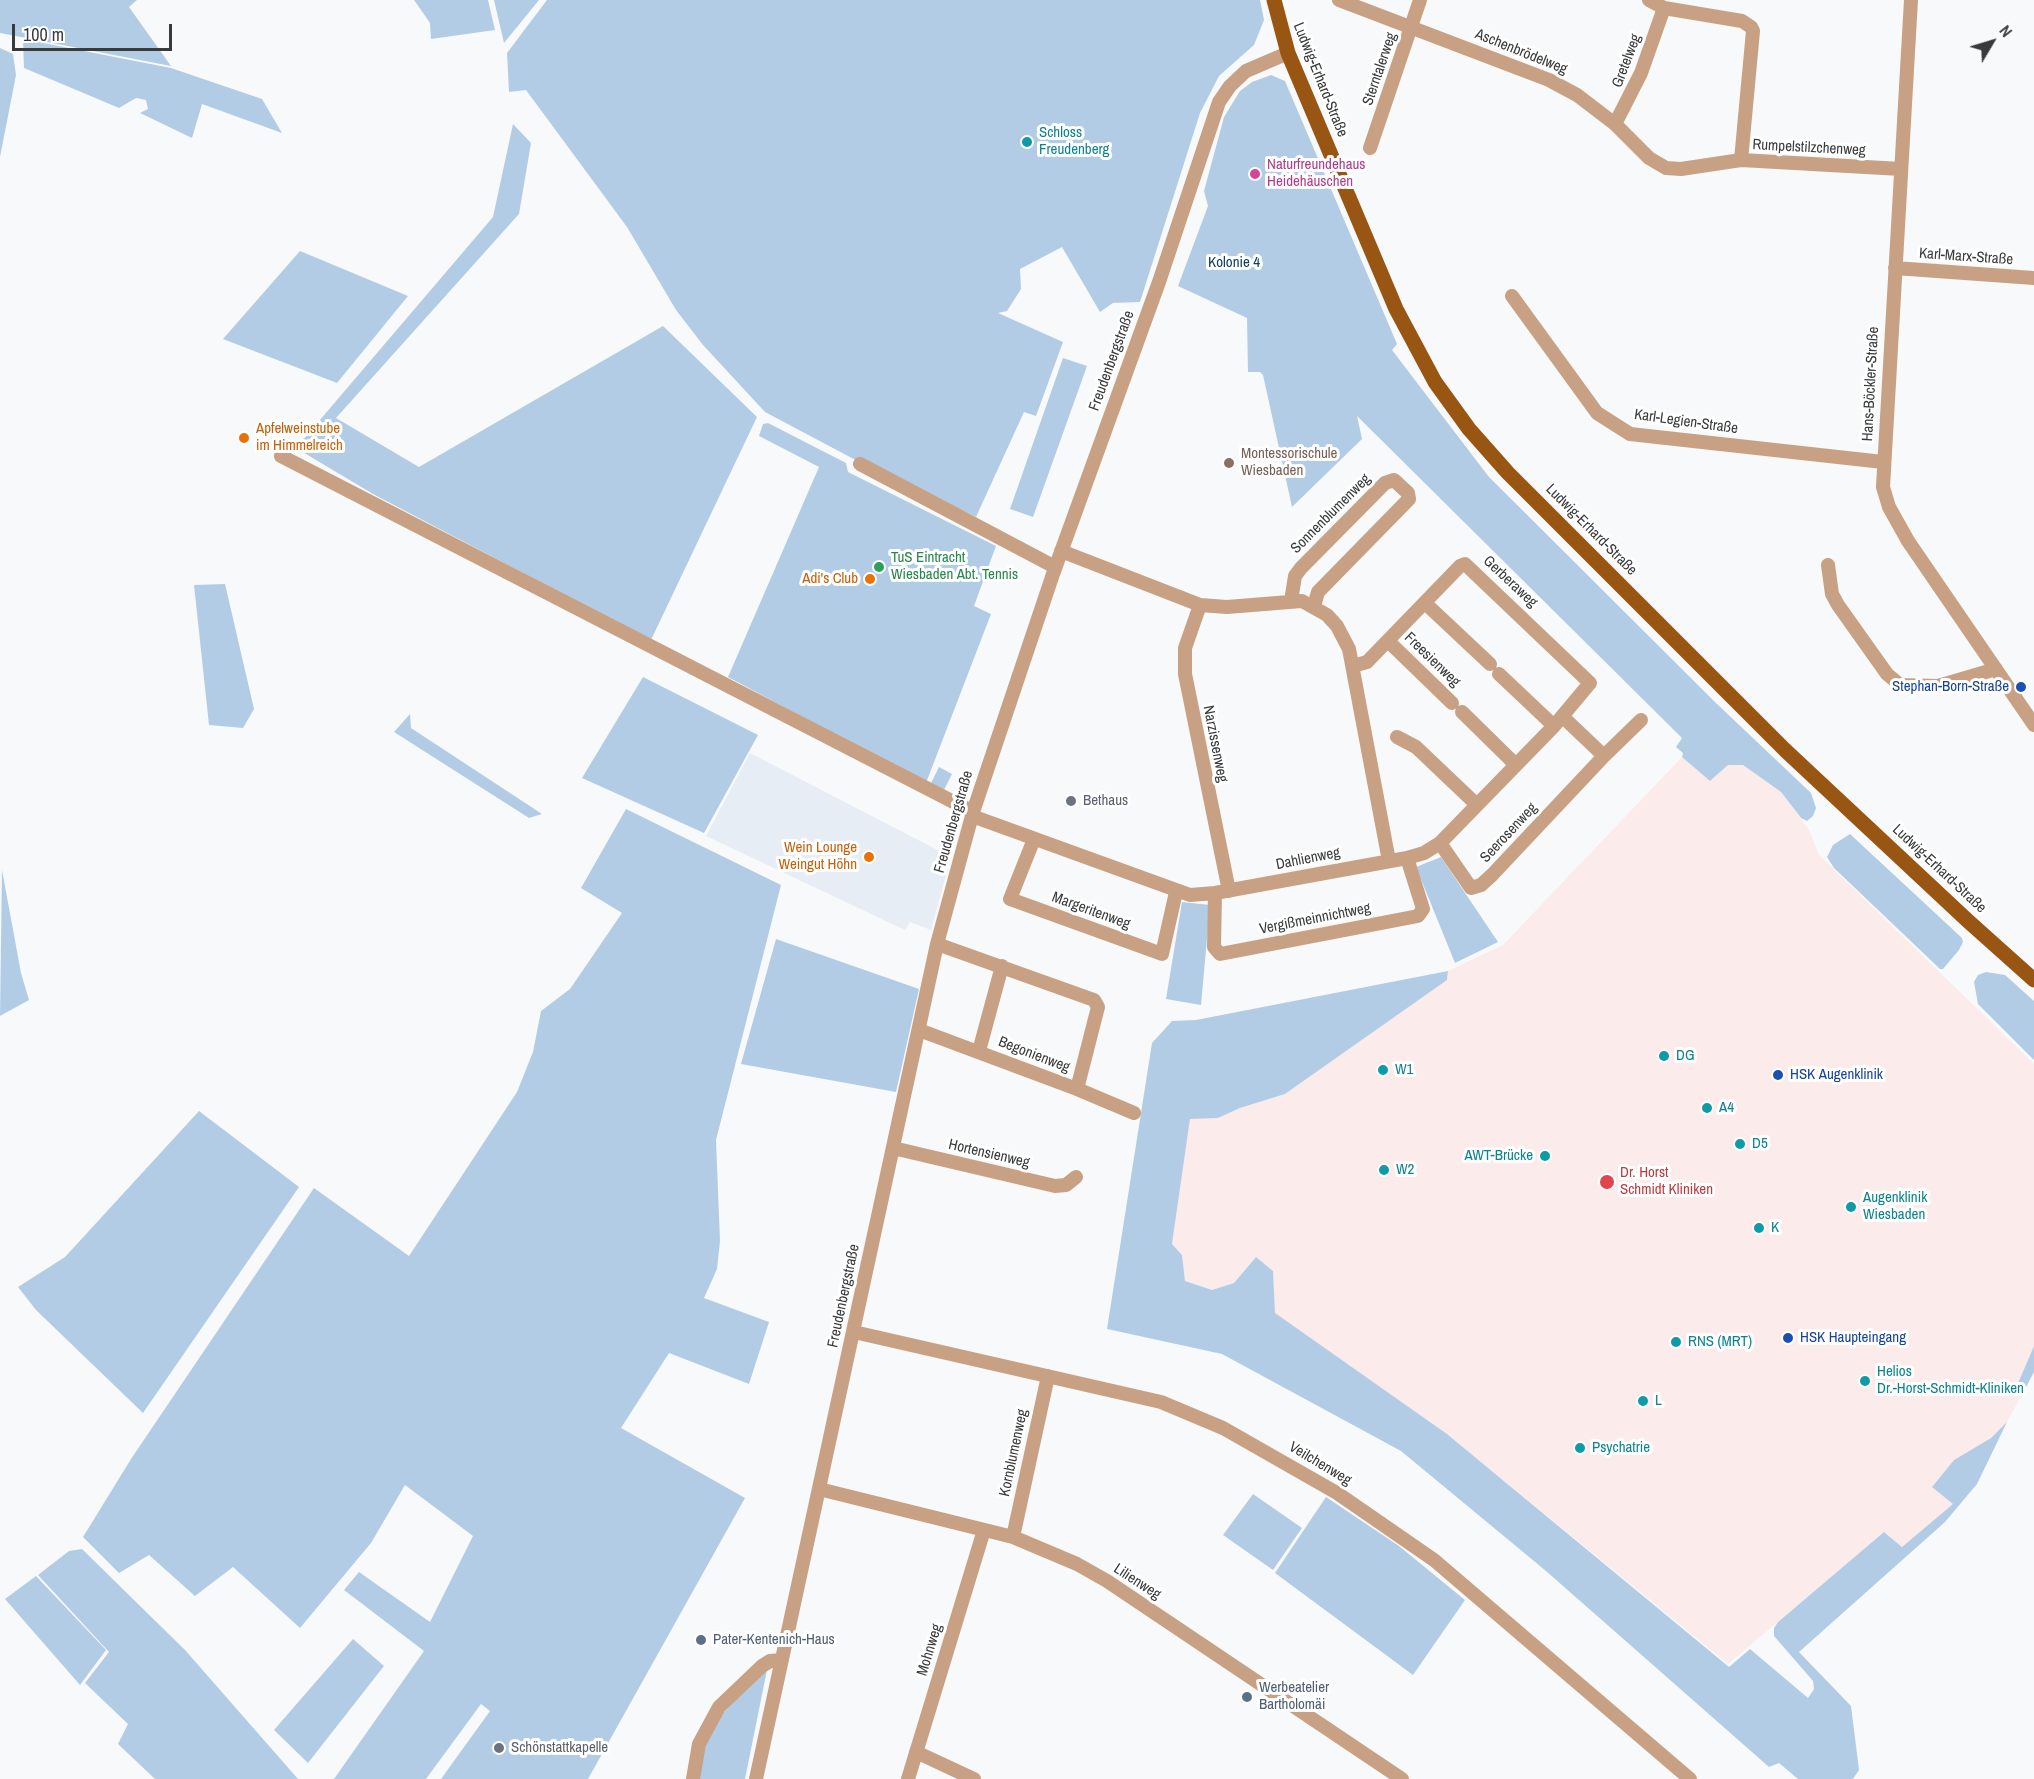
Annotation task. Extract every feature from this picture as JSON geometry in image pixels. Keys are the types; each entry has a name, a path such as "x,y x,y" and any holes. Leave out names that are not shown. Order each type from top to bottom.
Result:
{"main road":[{"name":"Ludwig-Erhard-Straße","path":"1275,0 1288,53 1406,331 1435,382 1469,429 1516,481 1785,750 2034,980"}],"street":[{"name":"Aschenbrödelweg","path":"1339,0 1363,4 1411,27 1549,80 1577,95 1615,124 1649,158 1666,168 1681,169 1741,160"},
{"name":"Sterntalerweg","path":"1370,148 1420,0"},
{"name":"Rumpelstilzchenweg","path":"1649,0 1664,8 1742,21 1753,31 1741,160 1900,170"},
{"name":"Hans-Böckler-Straße","path":"1911,0 1883,462 1884,488 1898,525 2034,725"},
{"name":"Gretelweg","path":"1615,124 1641,73 1664,8"},
{"name":"Freudenbergstraße","path":"756,1779 937,944 973,814 1055,567 1159,282 1219,102 1230,86 1246,71 1288,53"},
{"name":"Karl-Marx-Straße","path":"1895,268 2034,278"},
{"name":"Karl-Legien-Straße","path":"1512,296 1597,413 1630,434 1883,462"},
{"name":"Dahlienweg","path":"281,456 973,814 1034,839 1176,892 1190,895 1215,894 1424,853 1440,843 1559,721 1590,682"},
{"path":"860,464 1055,567"},
{"name":"Sonnenblumenweg","path":"1292,601 1295,576 1301,568 1385,483 1394,480 1408,493 1409,499 1318,592 1314,606"},
{"path":"1061,551 1200,605 1227,607 1302,601 1314,606 1337,626 1349,649 1353,666 1389,861"},
{"path":"1828,565 1832,594 1838,605 1887,674 1900,685 1938,686 1996,669"},
{"name":"Gerberaweg","path":"1353,666 1367,662 1460,566 1470,566 1590,682"},
{"path":"1425,603 1495,669 1604,756"},
{"name":"Narzissenweg","path":"1200,605 1185,648 1185,674 1229,891"},
{"name":"Freesienweg","path":"1388,641 1516,765"},
{"name":"Seerosenweg","path":"1440,843 1468,886 1476,888 1492,875 1641,720"},
{"path":"1397,737 1416,747 1477,805"},
{"name":"Margeritenweg","path":"1034,839 1010,899 1162,954 1176,892"},
{"name":"Vergißmeinnichtweg","path":"1215,894 1214,947 1220,954 1418,916 1423,909 1407,858"},
{"name":"Begonienweg","path":"937,944 1002,966 1097,1003 1077,1089"},
{"name":"Begonienweg","path":"979,1051 1002,966"},
{"name":"Begonienweg","path":"918,1030 979,1051 1134,1113"},
{"name":"Hortensienweg","path":"893,1148 1054,1186 1066,1185 1076,1177"},
{"name":"Veilchenweg","path":"854,1332 1161,1402 1192,1413 1223,1428 1337,1493 1386,1525 1468,1588 1690,1779"},
{"name":"Kornblumenweg","path":"1013,1537 1048,1376"},
{"name":"Lilienweg","path":"819,1489 1013,1537 1077,1564 1107,1581 1402,1779"},
{"name":"Mohnweg","path":"908,1779 984,1530"},
{"path":"693,1779 699,1744 719,1707 762,1666 770,1661 782,1660"},
{"path":"916,1752 974,1779"}],"shaded area":[{"path":"750,753 951,857 931,930 910,922 905,930 706,836"},
{"name":"Dr. Horst Schmidt Kliniken","path":"1682,757 1710,781 1728,765 1743,765 1781,792 1809,830 1819,855 2034,1064 2034,1346 2017,1388 2024,1391 2007,1422 1991,1438 1954,1460 1932,1487 1954,1504 1902,1547 1884,1532 1728,1664 1447,1434 1274,1313 1273,1271 1256,1257 1234,1283 1212,1290 1185,1281 1182,1255 1172,1244 1190,1119 1218,1118 1240,1108 1285,1094 1447,980 1448,971 1503,945"}],"green space":[{"path":"0,0 137,0 129,7 171,66 0,33"},
{"path":"414,0 488,0 495,30 431,39 430,23"},
{"path":"494,0 539,0 504,43"},
{"path":"547,0 1260,0 1264,20 1254,45 1219,76 1200,113 1140,302 1113,303 1100,312 1062,247 1020,269 1021,289 1007,311 998,313 1063,342 1036,416 1024,412 976,517 865,465 765,412 703,345 676,310 627,227 526,90 509,92 507,53"},
{"path":"23,39 171,68 262,99 282,133 202,104 192,138 140,113 148,109 146,100 136,98 119,108 24,68"},
{"path":"0,48 13,54 16,75 0,157"},
{"name":"Kolonie 4","path":"1271,75 1285,81 1397,344 1392,350 1489,477 1716,703 1811,793 1816,808 1813,816 1807,821 1801,818 1781,792 1743,765 1728,765 1710,781 1682,757 1683,753 1676,747 1682,738 1357,416 1362,439 1292,507 1263,375 1260,372 1248,372 1247,318 1178,286 1208,206 1204,191 1224,117 1240,91 1252,82"},
{"path":"513,124 531,143 519,214 336,418 419,467 663,326 757,417 651,640 373,494 296,448 493,217"},
{"path":"300,251 408,296 337,383 223,339"},
{"path":"1063,358 1087,366 1033,517 1010,509"},
{"path":"768,423 846,463 848,472 996,546 974,606 991,614 926,783 728,677 819,467 759,436 763,424"},
{"path":"225,584 254,709 243,728 209,725 194,585"},
{"path":"643,677 758,735 704,833 582,778"},
{"path":"410,714 411,728 542,814 529,818 394,732"},
{"path":"939,767 952,774 944,790 931,783"},
{"path":"626,809 781,885 716,1140 720,1241 717,1269 704,1298 769,1322 749,1384 669,1353 621,1428 745,1498 588,1779 441,1779 490,1711 481,1704 426,1779 334,1779 424,1651 344,1590 359,1572 430,1622 473,1536 405,1485 371,1543 300,1628 233,1567 195,1596 149,1555 119,1573 83,1537 131,1459 314,1188 409,1256 517,1092 533,1052 541,1011 570,989 622,913 581,888"},
{"path":"1850,834 1962,938 1963,942 1959,950 1943,969 1940,969 1834,868 1827,857 1833,845"},
{"path":"1441,857 1498,942 1455,963 1416,867"},
{"path":"2,870 21,973 29,1000 0,1016"},
{"path":"1182,902 1210,905 1201,1005 1166,999"},
{"path":"776,939 919,989 896,1092 741,1064"},
{"path":"1448,971 1447,980 1285,1094 1240,1108 1218,1118 1190,1119 1172,1244 1182,1255 1185,1281 1212,1290 1234,1283 1256,1257 1273,1271 1275,1313 1447,1434 1729,1667 1750,1649 1808,1698 1814,1689 1813,1681 1774,1636 1774,1628 1778,1622 1884,1532 1902,1547 1953,1504 1932,1487 1954,1460 1991,1438 2007,1422 1977,1484 1945,1522 1799,1652 1851,1706 1859,1770 1853,1779 1798,1779 1779,1763 1769,1767 1546,1571 1401,1451 1222,1354 1107,1329 1152,1043 1172,1021 1196,1020"},
{"path":"1986,972 2005,975 2034,1001 2034,1060 1978,1004 1974,982 1978,975"},
{"path":"199,1111 299,1187 143,1413 36,1310 18,1287 65,1257"},
{"path":"2034,1346 2034,1372 2024,1391 2016,1388"},
{"path":"1253,1494 1302,1528 1273,1570 1223,1535"},
{"path":"1326,1497 1399,1546 1465,1600 1413,1675 1275,1573"},
{"path":"82,1549 185,1650 298,1779 155,1779 118,1744 128,1724 85,1683 109,1652 38,1575 69,1551"},
{"path":"36,1576 106,1650 80,1685 5,1599"},
{"path":"353,1639 384,1666 308,1763 274,1730"},
{"path":"767,1670 745,1779 697,1779 706,1741 721,1716 743,1690"}],"place":[{"name":"Schloss Freudenberg","path":"1027,142"},
{"name":"Naturfreundehaus Heidehäuschen","path":"1255,174"},
{"name":"Apfelweinstube im Himmelreich","path":"244,438"},
{"name":"Montessorischule Wiesbaden","path":"1229,463"},
{"name":"TuS Eintracht Wiesbaden Abt. Tennis","path":"879,567"},
{"name":"Adi's Club","path":"870,579"},
{"name":"Stephan-Born-Straße","path":"2021,687"},
{"name":"Bethaus","path":"1071,801"},
{"name":"Wein Lounge Weingut Höhn","path":"869,857"},
{"name":"DG","path":"1664,1056"},
{"name":"W1","path":"1383,1070"},
{"name":"HSK Augenklinik","path":"1778,1075"},
{"name":"A4","path":"1707,1108"},
{"name":"D5","path":"1740,1144"},
{"name":"AWT-Brücke","path":"1545,1156"},
{"name":"W2","path":"1384,1170"},
{"name":"Dr. Horst Schmidt Kliniken","path":"1607,1182"},
{"name":"Augenklinik Wiesbaden","path":"1851,1207"},
{"name":"K","path":"1759,1228"},
{"name":"HSK Haupteingang","path":"1788,1338"},
{"name":"RNS (MRT)","path":"1676,1342"},
{"name":"Helios Dr.-Horst-Schmidt-Kliniken","path":"1865,1381"},
{"name":"L","path":"1643,1401"},
{"name":"Psychatrie","path":"1580,1448"},
{"name":"Pater-Kentenich-Haus","path":"701,1640"},
{"name":"Werbeatelier Bartholomäi","path":"1247,1697"},
{"name":"Schönstattkapelle","path":"499,1748"}]}
